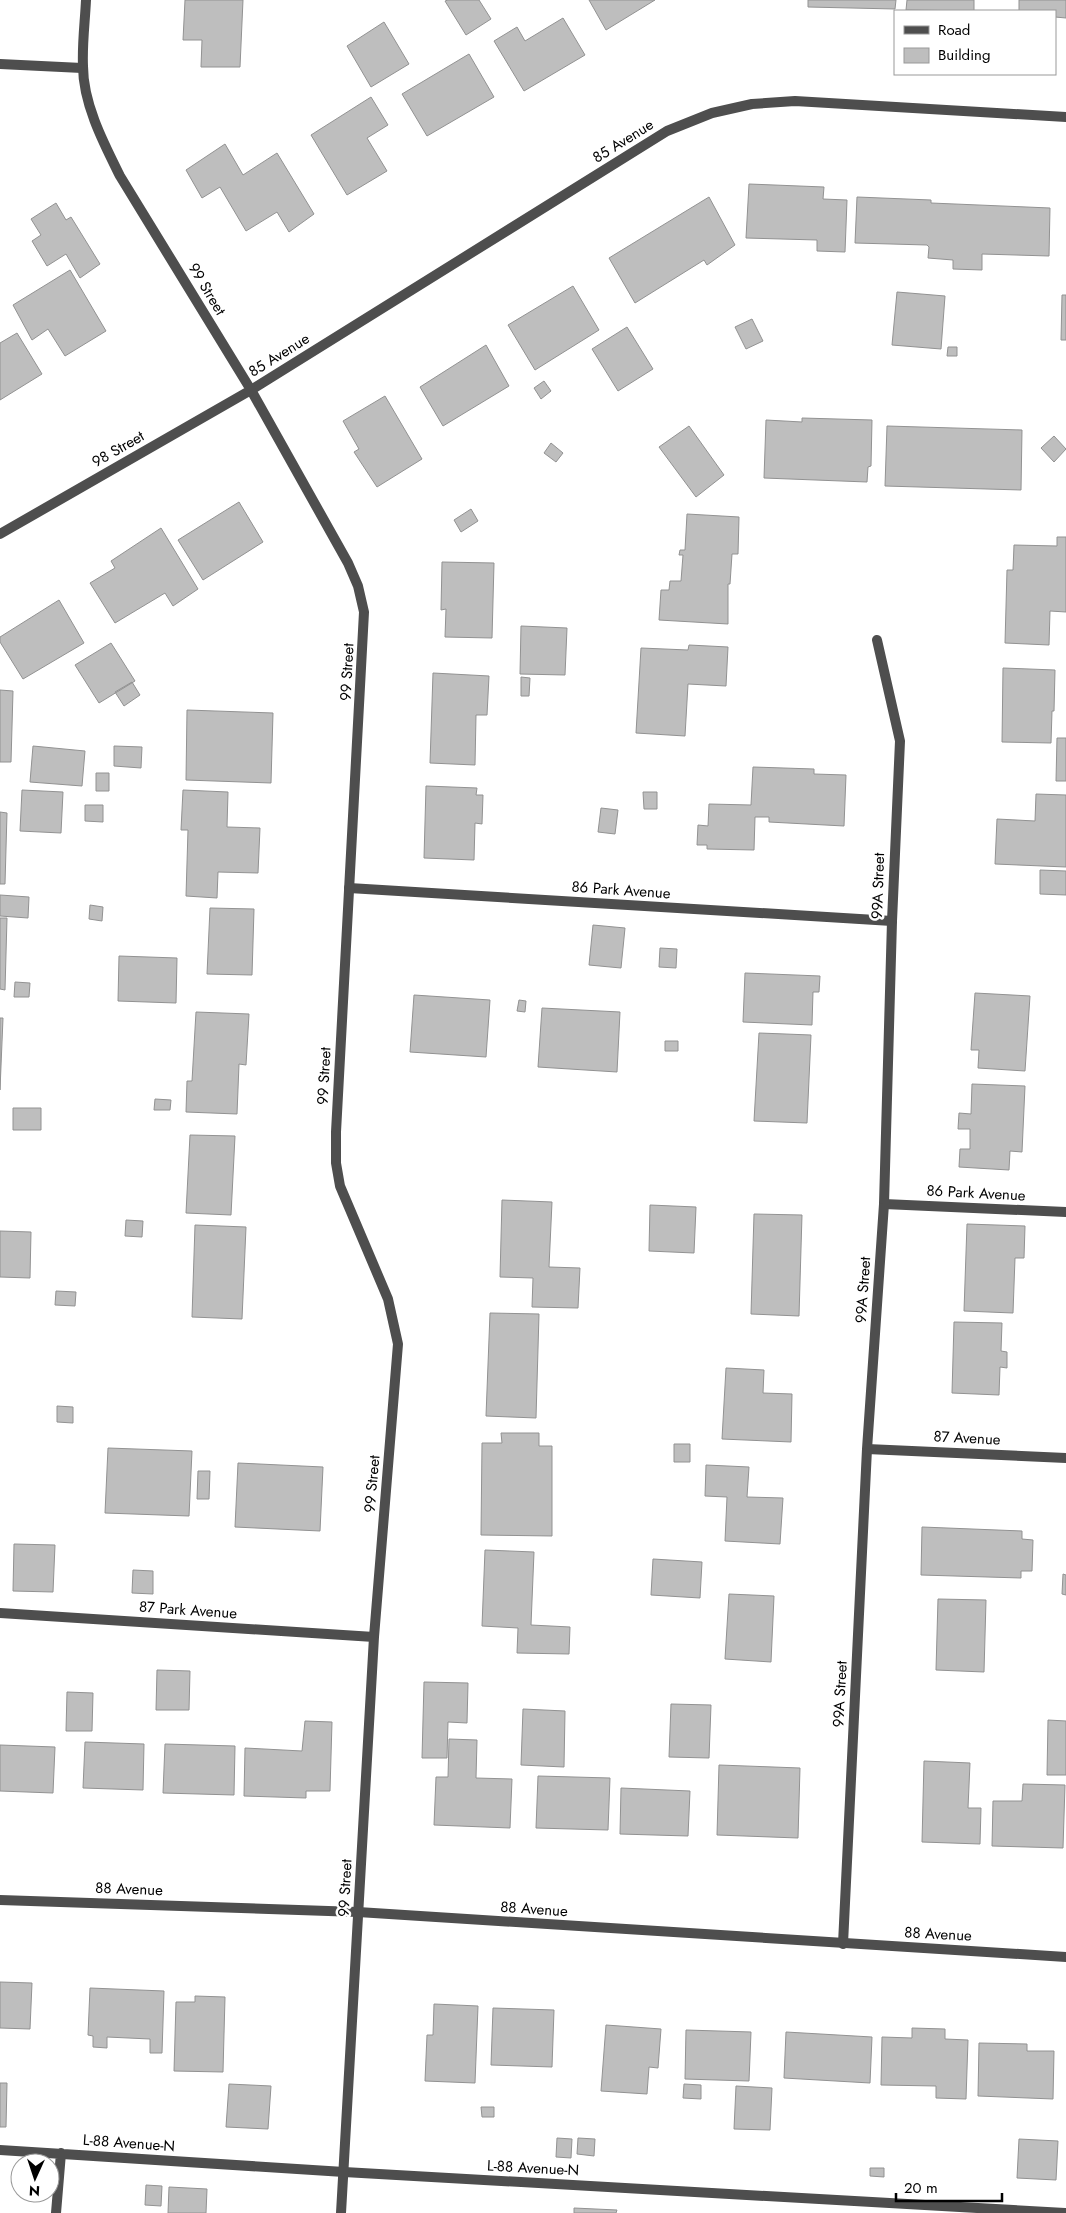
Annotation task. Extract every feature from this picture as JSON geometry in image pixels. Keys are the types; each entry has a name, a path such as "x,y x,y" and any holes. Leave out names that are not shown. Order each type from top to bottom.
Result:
{"street":[{"name":"99 Street","path":"86,0 82,68 90,108 102,140 120,176 251,390 348,562 358,586 362,603 364,638 349,888 336,1162 340,1186 351,1215 388,1299 398,1344 374,1637 341,2213"},
{"path":"0,64 82,68"},
{"name":"85 Avenue","path":"251,390 667,131 712,114 752,104 795,101 1066,118"},
{"name":"98 Street","path":"0,534 251,390"},
{"name":"99A Street","path":"843,1944 867,1449 884,1204 892,921 900,741 877,640"},
{"name":"86 Park Avenue","path":"349,888 892,921"},
{"name":"86 Park Avenue","path":"884,1204 1066,1212"},
{"name":"87 Avenue","path":"867,1449 1066,1458"},
{"name":"87 Park Avenue","path":"0,1613 374,1637"},
{"name":"88 Avenue","path":"0,1900 358,1912 1066,1957"},
{"name":"L-88 Avenue-N","path":"0,2150 344,2172 1065,2213"},
{"path":"56,2213 61,2153"}],"building":[{"path":"185,0 243,0 240,67 201,67 202,40 183,40"},
{"path":"479,0 491,19 466,35 445,1"},
{"path":"589,0 655,0 606,30"},
{"path":"808,0 896,0 895,9 808,7"},
{"path":"907,0 974,0 974,10 906,10"},
{"path":"1019,0 1066,0 1066,18 1056,17 1056,10 1019,10"},
{"path":"563,18 585,55 524,91 494,41 517,27 525,41"},
{"path":"384,22 409,64 371,87 347,46"},
{"path":"469,54 494,97 427,136 402,94"},
{"path":"371,97 388,125 367,138 387,171 347,195 311,135"},
{"path":"225,144 243,175 277,153 314,214 289,232 277,212 246,231 220,187 202,198 186,170"},
{"path":"749,184 824,187 823,199 847,200 845,252 817,251 817,240 746,238"},
{"path":"709,197 735,245 707,265 704,260 635,303 609,258"},
{"path":"857,197 931,200 931,203 1050,208 1049,256 982,254 982,270 953,269 953,260 928,258 929,247 927,245 855,243"},
{"path":"56,203 66,220 71,217 100,264 80,278 66,254 47,266 32,241 41,235 31,219"},
{"path":"70,270 106,331 65,356 48,329 32,340 13,305"},
{"path":"573,286 599,330 535,370 508,325"},
{"path":"897,292 945,296 941,349 892,345"},
{"path":"1062,295 1066,295 1066,340 1061,340"},
{"path":"752,319 763,341 746,349 735,327"},
{"path":"627,327 653,369 618,391 592,349"},
{"path":"17,333 42,374 0,400 0,343"},
{"path":"486,345 509,386 443,426 420,387"},
{"path":"948,347 957,347 957,356 947,356"},
{"path":"544,381 551,391 541,399 534,388"},
{"path":"385,396 422,459 377,487 354,452 359,449 343,421"},
{"path":"802,418 872,420 871,466 868,467 867,482 764,478 766,420 802,422"},
{"path":"689,426 724,475 696,497 659,447"},
{"path":"887,426 1022,430 1021,490 885,486"},
{"path":"1054,436 1066,449 1054,462 1041,448"},
{"path":"551,443 563,453 556,462 544,453"},
{"path":"239,502 263,542 203,580 178,540"},
{"path":"471,509 478,521 461,532 454,520"},
{"path":"687,514 739,517 738,554 732,554 730,584 728,584 728,624 659,620 661,590 669,590 670,581 681,581 683,555 679,555 680,550 685,550"},
{"path":"161,528 198,589 173,606 165,593 115,623 90,583 115,568 111,561"},
{"path":"1057,537 1066,537 1066,612 1050,611 1049,645 1005,643 1007,570 1013,570 1014,545 1057,546"},
{"path":"442,562 494,563 492,638 445,637 446,609 441,610"},
{"path":"59,600 84,643 23,679 0,642 0,637"},
{"path":"521,626 567,628 565,675 520,674"},
{"path":"111,643 135,681 99,703 75,665"},
{"path":"689,645 728,647 726,686 688,684 685,736 636,733 641,648 688,650"},
{"path":"1003,668 1055,670 1051,743 1002,742"},
{"path":"433,673 489,676 487,715 476,715 475,765 430,763"},
{"path":"521,677 530,678 529,696 521,696"},
{"path":"132,682 140,695 124,706 115,692"},
{"path":"0,690 13,691 11,762 0,762"},
{"path":"187,710 273,713 271,783 186,780"},
{"path":"1057,738 1066,738 1066,781 1056,781"},
{"path":"33,746 85,751 82,786 30,782"},
{"path":"114,746 142,747 141,768 114,766"},
{"path":"753,767 814,769 814,774 846,775 844,826 769,822 769,817 755,817 754,850 707,849 707,845 697,845 698,825 708,826 709,804 751,805"},
{"path":"96,773 109,773 109,791 96,791"},
{"path":"426,786 477,788 476,795 483,795 482,824 475,823 474,860 424,858"},
{"path":"22,790 63,792 61,833 20,831"},
{"path":"183,790 228,792 227,827 260,828 258,873 218,872 217,898 186,896 188,830 181,830"},
{"path":"643,792 657,792 657,809 644,809"},
{"path":"1036,794 1066,795 1066,867 995,864 997,819 1035,821"},
{"path":"85,805 103,805 103,822 85,821"},
{"path":"601,808 618,810 615,834 598,832"},
{"path":"0,812 7,813 5,884 0,884"},
{"path":"1040,870 1066,871 1066,895 1040,894"},
{"path":"0,895 29,897 28,918 0,916"},
{"path":"90,905 103,907 102,921 89,919"},
{"path":"210,908 254,909 252,975 207,974"},
{"path":"0,918 7,918 5,990 0,989"},
{"path":"593,925 625,928 621,968 589,965"},
{"path":"660,948 677,949 676,968 659,967"},
{"path":"119,956 177,958 176,1003 118,1001"},
{"path":"745,973 820,976 819,992 813,992 812,1025 743,1022"},
{"path":"15,982 30,983 29,997 14,997"},
{"path":"975,993 1030,996 1025,1071 978,1068 979,1050 971,1050"},
{"path":"414,995 490,1000 486,1057 410,1052"},
{"path":"519,1000 526,1001 525,1012 517,1011"},
{"path":"542,1008 620,1012 617,1072 538,1067"},
{"path":"196,1012 249,1014 246,1065 239,1064 237,1114 186,1112 187,1081 192,1081"},
{"path":"0,1018 3,1018 0,1090"},
{"path":"759,1033 811,1035 807,1123 754,1121"},
{"path":"665,1041 678,1041 678,1051 665,1051"},
{"path":"972,1084 1025,1086 1022,1152 1010,1151 1009,1170 959,1167 960,1149 970,1149 970,1129 958,1129 959,1113 971,1114"},
{"path":"155,1099 171,1100 170,1110 154,1110"},
{"path":"13,1108 41,1108 41,1130 13,1130"},
{"path":"190,1135 235,1136 231,1215 186,1213"},
{"path":"502,1200 552,1202 549,1267 580,1268 578,1308 532,1307 533,1278 500,1277"},
{"path":"650,1205 696,1207 694,1253 649,1251"},
{"path":"754,1214 802,1215 799,1316 751,1314"},
{"path":"126,1220 143,1221 142,1237 125,1236"},
{"path":"967,1224 1025,1226 1024,1258 1015,1258 1013,1313 964,1311"},
{"path":"195,1225 246,1227 242,1319 192,1317"},
{"path":"0,1231 31,1232 30,1278 0,1277"},
{"path":"56,1291 76,1292 75,1306 55,1305"},
{"path":"490,1313 539,1314 536,1418 486,1416"},
{"path":"954,1322 1002,1323 1001,1351 1007,1352 1007,1368 1000,1367 999,1395 952,1393"},
{"path":"726,1368 764,1370 763,1393 792,1394 791,1442 722,1439"},
{"path":"57,1406 73,1407 73,1423 57,1422"},
{"path":"501,1433 539,1433 539,1446 552,1446 552,1536 481,1535 482,1443 502,1443"},
{"path":"674,1444 690,1444 690,1462 674,1462"},
{"path":"108,1448 192,1451 189,1516 105,1513"},
{"path":"238,1463 323,1467 320,1531 235,1527"},
{"path":"706,1465 749,1467 747,1497 783,1498 780,1544 725,1541 727,1497 705,1496"},
{"path":"198,1471 210,1471 209,1499 197,1499"},
{"path":"922,1527 1022,1531 1022,1539 1033,1540 1032,1571 1021,1571 1021,1578 921,1575"},
{"path":"14,1544 55,1545 53,1592 13,1591"},
{"path":"485,1550 534,1552 531,1625 570,1627 569,1654 517,1653 518,1628 482,1626"},
{"path":"653,1559 702,1562 700,1598 651,1595"},
{"path":"133,1570 153,1571 153,1594 132,1593"},
{"path":"1063,1574 1066,1575 1066,1595 1062,1594"},
{"path":"729,1594 774,1596 771,1662 725,1659"},
{"path":"938,1599 986,1600 984,1672 936,1670"},
{"path":"157,1670 190,1671 189,1710 156,1710"},
{"path":"424,1682 468,1683 467,1723 448,1722 447,1758 422,1758"},
{"path":"67,1692 93,1693 92,1731 66,1731"},
{"path":"671,1704 711,1705 709,1758 669,1757"},
{"path":"523,1709 565,1711 564,1767 521,1765"},
{"path":"1048,1720 1066,1721 1066,1775 1047,1775"},
{"path":"305,1721 332,1722 330,1791 306,1791 306,1798 244,1796 245,1748 302,1751"},
{"path":"449,1739 477,1740 476,1778 512,1779 510,1828 434,1825 436,1777 448,1777"},
{"path":"85,1742 144,1744 143,1790 83,1788"},
{"path":"165,1744 235,1746 234,1795 163,1793"},
{"path":"0,1745 55,1747 53,1793 0,1791"},
{"path":"924,1761 970,1763 968,1808 981,1808 980,1844 922,1842"},
{"path":"719,1765 800,1768 798,1838 717,1835"},
{"path":"538,1776 610,1778 608,1830 536,1828"},
{"path":"1023,1784 1065,1785 1063,1848 992,1846 993,1801 1022,1801"},
{"path":"621,1788 690,1791 688,1836 620,1834"},
{"path":"0,1982 32,1983 30,2029 0,2028"},
{"path":"90,1988 164,1991 162,2053 150,2053 150,2039 107,2037 107,2048 93,2047 93,2036 88,2035"},
{"path":"195,1996 225,1997 223,2072 174,2071 176,2002 195,2002"},
{"path":"434,2004 478,2006 475,2083 425,2081 427,2035 433,2035"},
{"path":"493,2008 554,2010 552,2067 491,2065"},
{"path":"606,2025 661,2029 658,2068 649,2067 647,2094 601,2091"},
{"path":"912,2028 945,2029 945,2039 968,2040 966,2099 936,2098 936,2086 881,2085 882,2037 912,2038"},
{"path":"686,2030 751,2032 749,2081 685,2079"},
{"path":"786,2032 872,2037 870,2083 784,2078"},
{"path":"979,2043 1027,2044 1027,2051 1054,2051 1053,2099 978,2096"},
{"path":"0,2083 7,2083 6,2127 0,2127"},
{"path":"229,2084 271,2086 268,2129 226,2127"},
{"path":"684,2084 701,2085 701,2099 683,2098"},
{"path":"736,2086 772,2088 770,2130 734,2129"},
{"path":"481,2107 494,2107 494,2117 482,2117"},
{"path":"557,2138 572,2139 571,2158 556,2157"},
{"path":"578,2138 595,2139 594,2156 577,2154"},
{"path":"1019,2139 1058,2141 1056,2180 1017,2178"},
{"path":"870,2168 884,2168 884,2177 870,2176"},
{"path":"146,2185 162,2186 161,2206 145,2205"},
{"path":"169,2187 207,2189 206,2213 168,2213"},
{"path":"574,2208 617,2210 616,2213 574,2213"}]}
